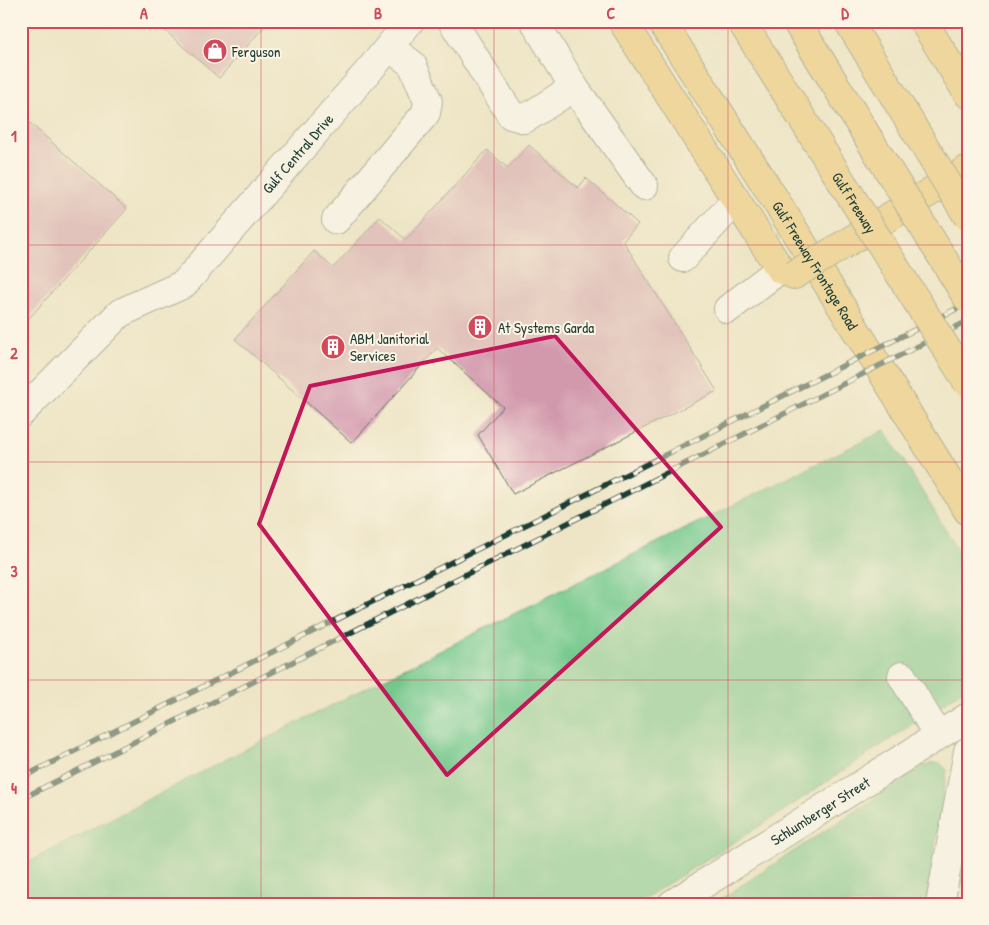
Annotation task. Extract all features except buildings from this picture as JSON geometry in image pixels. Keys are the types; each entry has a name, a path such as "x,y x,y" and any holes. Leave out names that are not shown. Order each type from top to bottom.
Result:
{"main road":[{"path":"622,21 736,200 787,272 838,248 968,169"},
{"name":"Gulf Freeway Frontage Road","path":"662,21 968,511"},
{"name":"Gulf Freeway","path":"741,21 968,383"},
{"path":"796,21 968,298"},
{"path":"848,21 968,216"},
{"path":"923,21 968,94"}],"street":[{"name":"Gulf Central Drive","path":"21,413 120,313 184,284 410,21"},
{"path":"452,21 511,115 525,119 574,87"},
{"path":"534,21 574,87 644,186"},
{"path":"336,220 426,113 428,101 412,64 388,47"},
{"path":"683,258 736,200"},
{"path":"728,309 787,272"},
{"path":"902,676 938,735"},
{"name":"Schlumberger Street","path":"672,904 968,717"},
{"path":"940,904 968,751"}],"highlighted area":[{"path":"555,336 721,527 447,775 259,524 310,386"}],"green space":[{"path":"885,430 968,567 968,687 777,815 636,904 21,904 21,866 343,699"},
{"path":"932,763 940,763 947,770 926,904 713,904 922,767"},
{"path":"968,843 968,888 961,882"}],"railway":[{"path":"21,778 968,303"},
{"path":"21,799 968,321"}],"place":[{"name":"Ferguson","path":"215,51"},
{"name":"At Systems Garda","path":"480,327"},
{"name":"ABM Janitorial Services","path":"333,347"}]}
